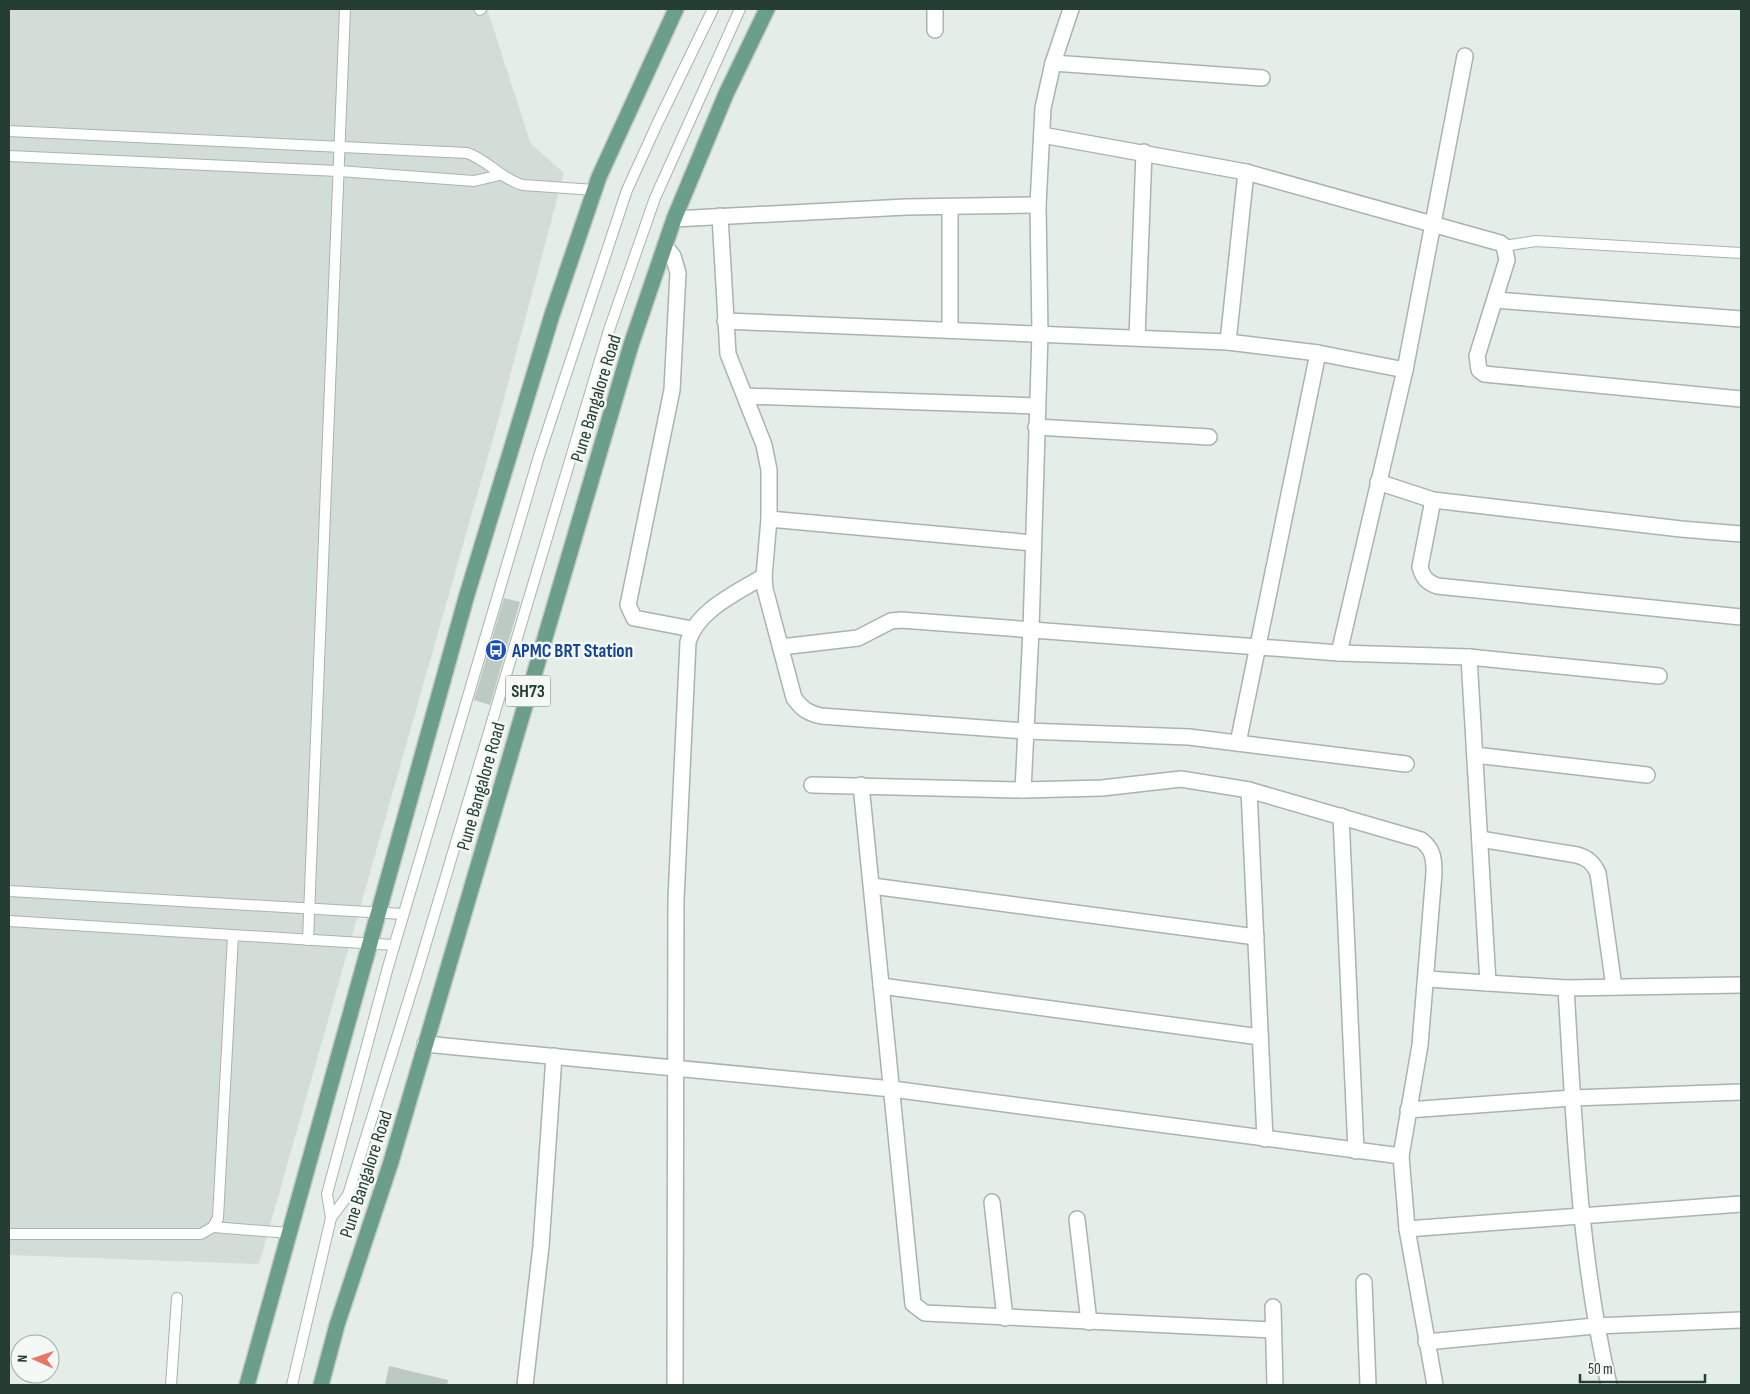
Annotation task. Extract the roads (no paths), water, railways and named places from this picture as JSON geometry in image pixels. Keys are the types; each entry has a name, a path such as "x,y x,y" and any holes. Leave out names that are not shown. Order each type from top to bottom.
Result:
{"main road":[{"path":"247,1385 466,598 552,315 595,190 676,9"},
{"name":"Pune Bangalore Road","path":"321,1385 337,1325 391,1162 631,345 674,219 726,94 767,9"}],"street":[{"path":"934,9 935,30"},
{"path":"1023,790 1031,630 1040,333 1038,205 1042,134 1044,108 1053,62 1071,9"},
{"path":"1339,653 1405,370 1465,56"},
{"path":"1053,62 1262,78"},
{"path":"1042,134 1246,172 1434,224 1504,246 1507,260 1477,356 1479,370 1484,374 1741,399"},
{"path":"1137,337 1144,152"},
{"path":"1228,342 1246,172"},
{"path":"674,219 1038,205"},
{"path":"950,207 950,329"},
{"path":"720,216 728,354 764,445 769,470 769,520 764,576 794,698 801,708 809,713 821,716 1026,731 1189,737 1406,764"},
{"path":"665,246 673,256 678,273 672,390 628,605 634,618 692,630"},
{"path":"1495,300 1741,320"},
{"path":"725,321 1228,342 1318,353 1405,370"},
{"path":"1238,743 1318,353"},
{"path":"745,396 1037,406"},
{"path":"1036,427 1209,437"},
{"path":"1378,482 1433,500 1681,530 1741,534"},
{"path":"1433,500 1420,567 1422,576 1428,582 1437,586 1741,617"},
{"path":"769,520 1033,543"},
{"path":"675,1385 676,899 688,642 692,630 711,610 764,576"},
{"path":"781,647 858,638 890,621 901,620 1339,653 1469,657 1659,676"},
{"path":"1469,657 1488,983"},
{"path":"1475,755 1647,775"},
{"path":"812,785 1023,790 1102,788 1181,780 1249,790 1421,840 1432,850 1434,873 1427,979 1420,1044 1401,1156 1407,1230 1435,1385"},
{"path":"861,785 913,1304 925,1313 1274,1330"},
{"path":"1249,790 1265,1139"},
{"path":"1340,816 1356,1151"},
{"path":"1480,839 1577,855 1587,858 1593,864 1598,873 1614,987"},
{"path":"872,886 1256,937"},
{"path":"1427,979 1566,988 1741,985"},
{"path":"881,986 1260,1037"},
{"path":"1566,988 1581,1215 1595,1326 1609,1385"},
{"path":"425,1044 892,1089 1401,1156"},
{"path":"525,1385 541,1246 554,1056"},
{"path":"1408,1110 1572,1098 1741,1092"},
{"path":"992,1202 1005,1318"},
{"path":"1407,1230 1741,1204"},
{"path":"1076,1219 1089,1322"},
{"path":"1364,1282 1368,1385"},
{"path":"1273,1307 1275,1385"},
{"path":"1426,1342 1595,1326 1741,1320"}],"lane":[{"path":"308,940 345,9"},
{"path":"331,1218 328,1194 394,945 496,594 605,254 635,173 713,9"},
{"path":"292,1385 324,1240 331,1218 348,1196 420,964 610,330 655,198 740,9"},
{"path":"9,131 340,146 467,154 477,157 513,182 523,185 595,190"},
{"path":"9,156 339,170 474,181 500,174"},
{"path":"1504,246 1536,241 1741,253"},
{"path":"9,891 403,914"},
{"path":"9,921 394,945"},
{"path":"9,1234 201,1234 213,1227 218,1218 232,935"},
{"path":"213,1227 289,1233"},
{"path":"171,1385 177,1298"}],"place":[{"name":"APMC BRT Station","path":"496,650"}]}
